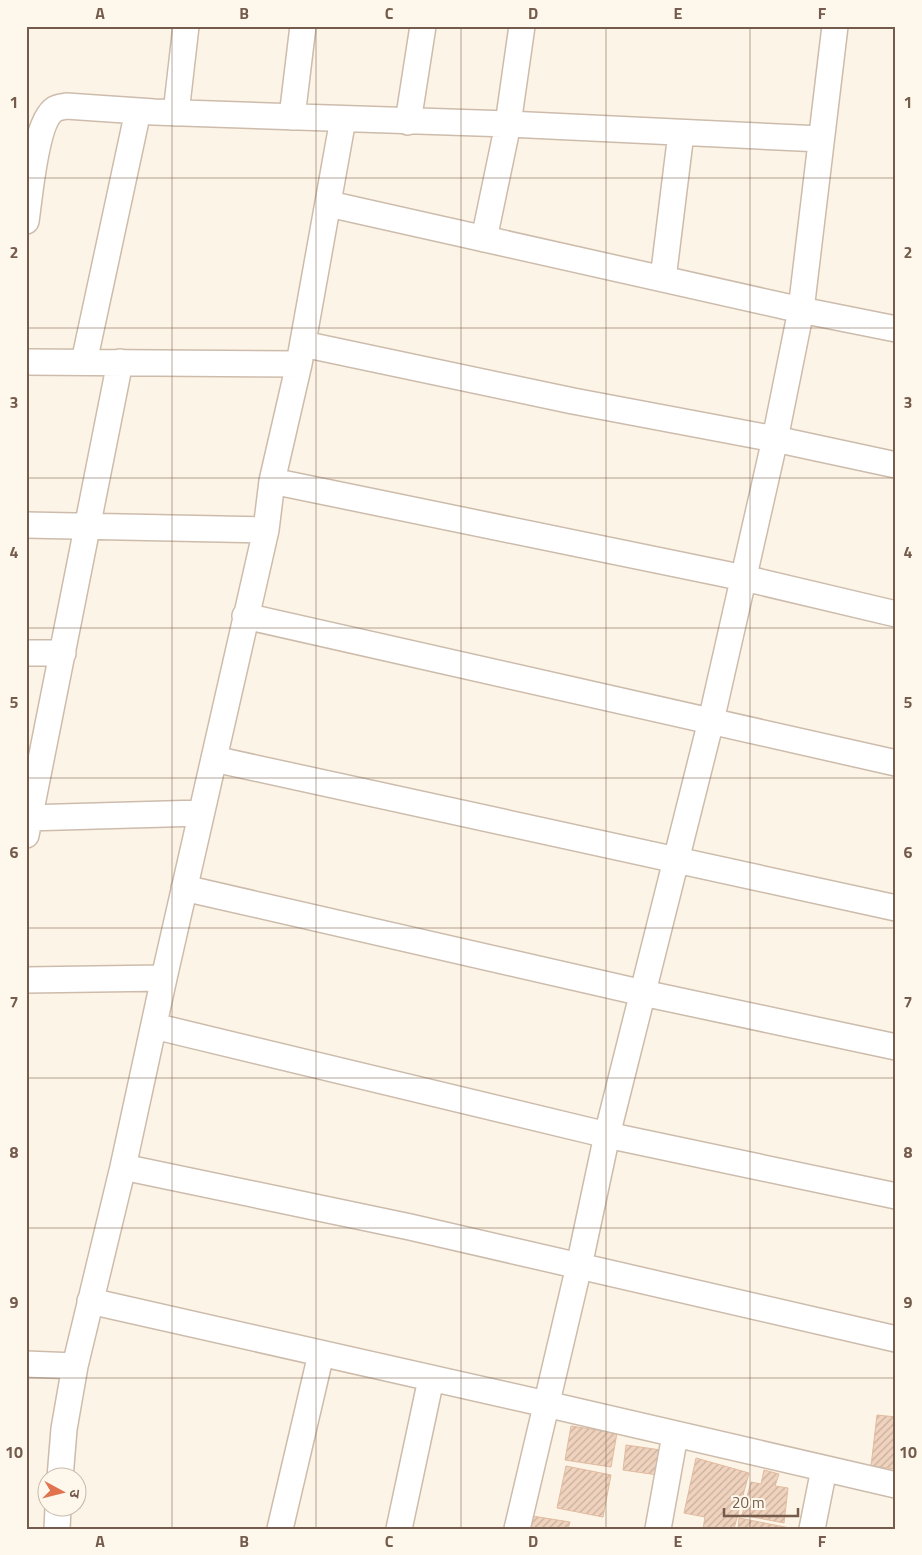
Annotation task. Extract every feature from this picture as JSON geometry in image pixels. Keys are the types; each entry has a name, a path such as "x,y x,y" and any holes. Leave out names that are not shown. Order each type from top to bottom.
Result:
{"street":[{"path":"176,113 186,26"},
{"path":"292,117 304,26"},
{"path":"408,122 423,26"},
{"path":"484,240 508,124 522,26"},
{"path":"517,1529 607,1135 711,721 775,439 801,310 835,26"},
{"path":"26,221 39,137 46,120 55,109 66,106 176,113 508,124 821,139"},
{"path":"84,362 138,111"},
{"path":"61,1468 64,1429 75,1366 124,1167 184,888 266,530 272,481 301,354 343,119"},
{"path":"664,279 681,133"},
{"path":"329,204 801,310 896,329"},
{"path":"26,362 120,362 301,354 573,401 775,439 896,465"},
{"path":"120,362 28,824 201,813"},
{"path":"272,481 744,578 896,614"},
{"path":"26,525 266,530"},
{"path":"245,616 896,763"},
{"path":"26,653 63,653"},
{"path":"214,759 676,862 896,908"},
{"path":"184,888 643,993 896,1047"},
{"path":"26,980 164,978"},
{"path":"154,1026 607,1135 896,1196"},
{"path":"124,1167 400,1225 896,1338"},
{"path":"90,1301 896,1485"},
{"path":"280,1529 321,1354"},
{"path":"26,1364 75,1366"},
{"path":"399,1529 431,1379"},
{"path":"658,1529 675,1435"},
{"path":"812,1529 824,1469"}],"building":[{"path":"877,1415 896,1417 896,1469 871,1466"},
{"path":"571,1426 617,1433 611,1467 565,1460"},
{"path":"626,1445 668,1451 665,1476 623,1470"},
{"path":"696,1458 749,1473 734,1529 703,1529 705,1517 684,1513"},
{"path":"566,1466 611,1475 603,1517 557,1508"},
{"path":"764,1470 779,1474 775,1486 788,1488 784,1523 742,1515 751,1482 761,1484"},
{"path":"532,1516 570,1522 568,1529 529,1529"},
{"path":"739,1518 790,1528 790,1529 738,1529"}]}
